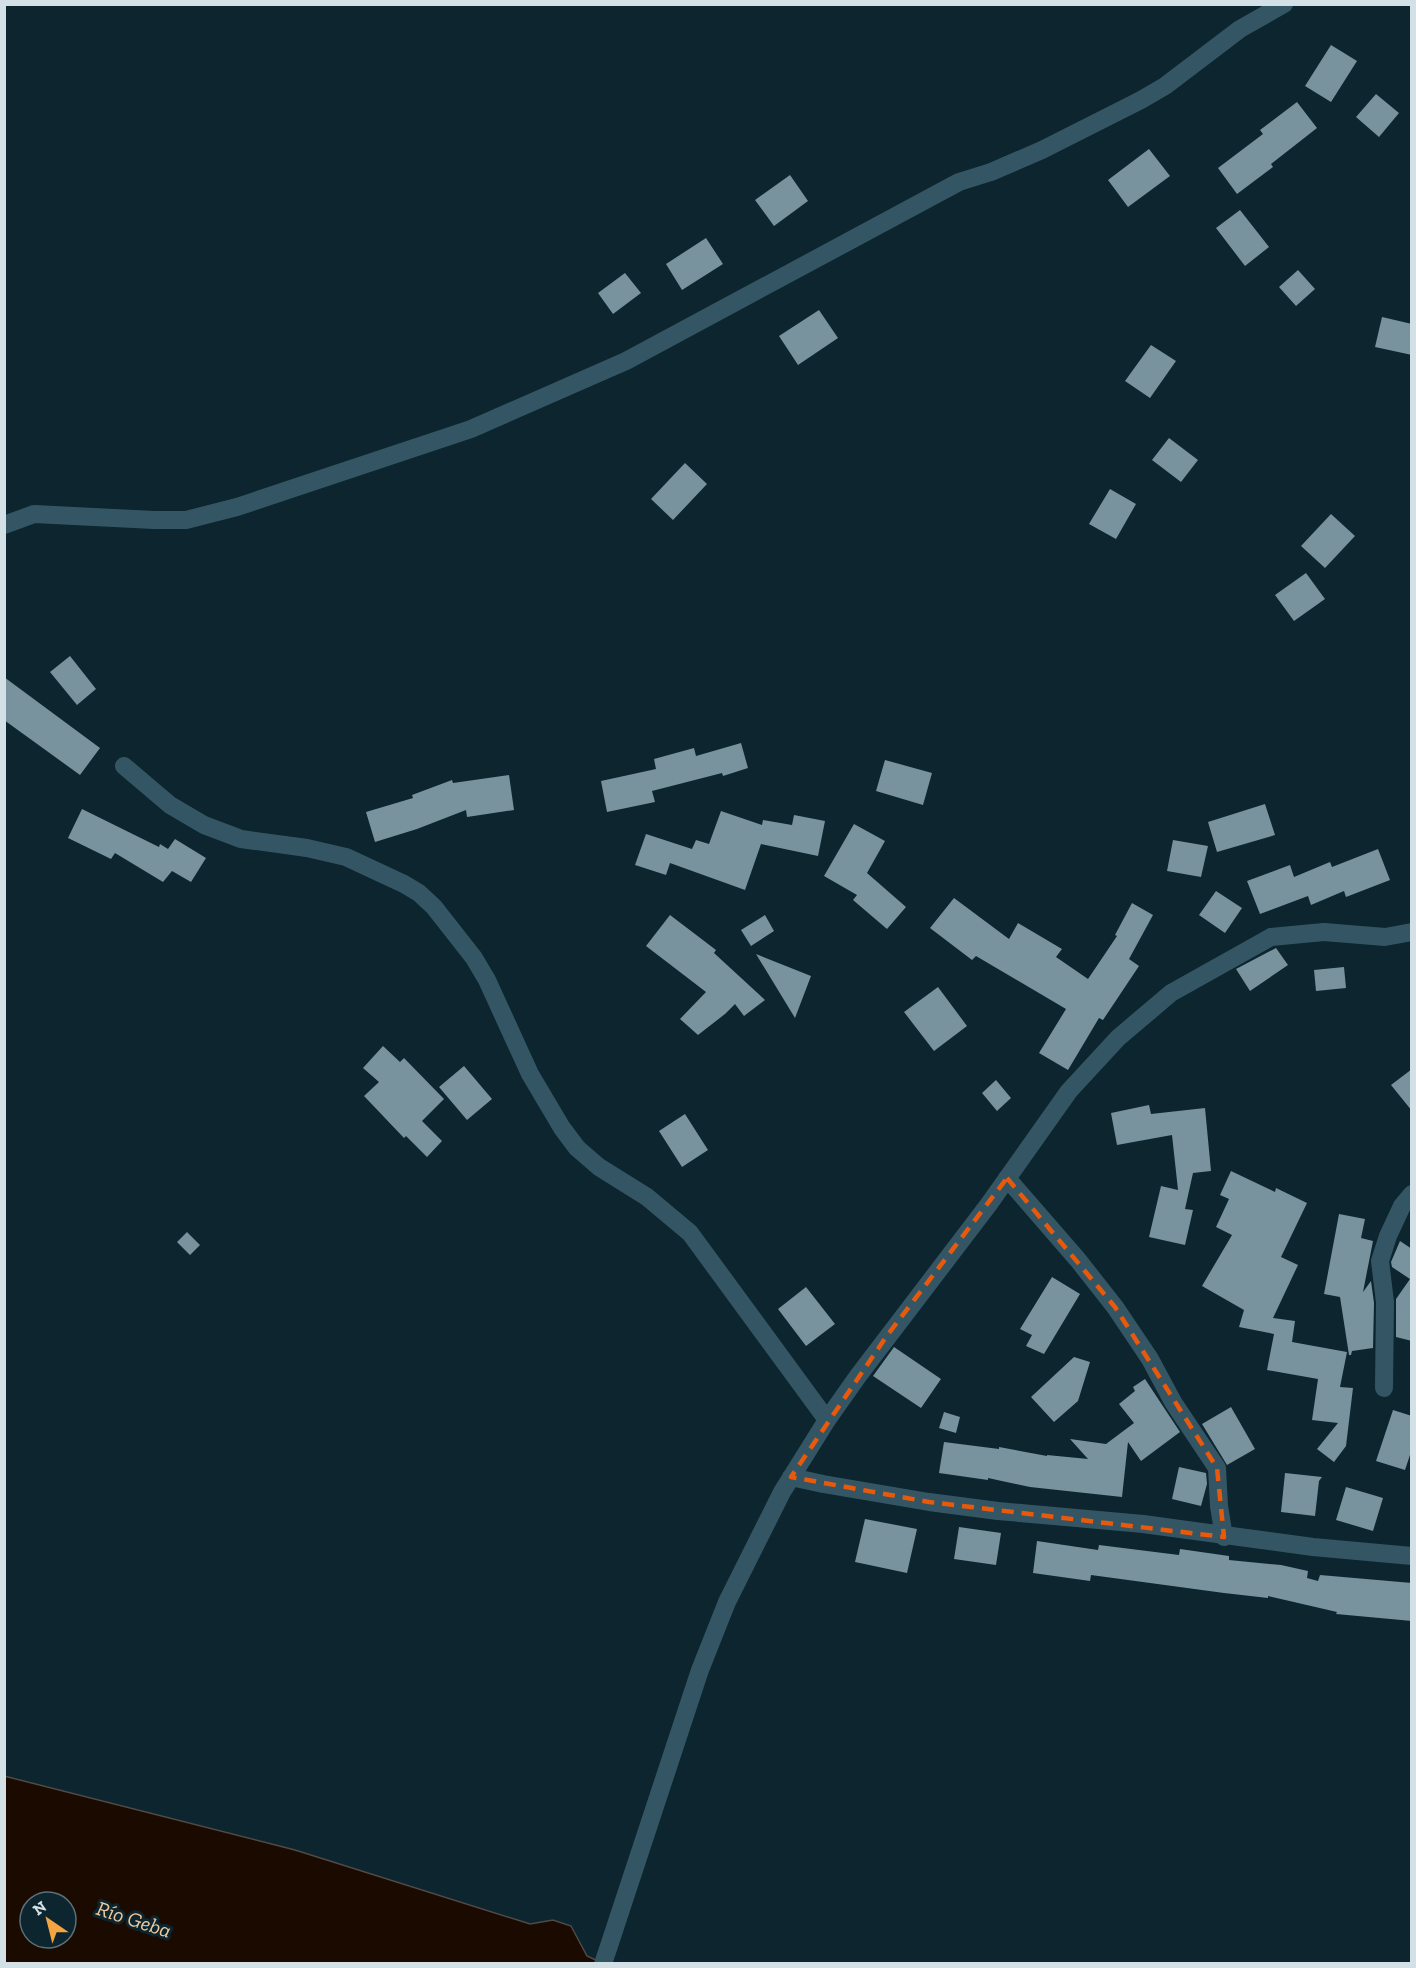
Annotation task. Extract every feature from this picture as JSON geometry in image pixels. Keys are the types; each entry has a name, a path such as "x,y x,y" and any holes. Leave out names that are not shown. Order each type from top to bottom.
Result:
{"street":[{"path":"4,525 34,514 186,520 247,503 471,429 627,361 959,182 991,172 1042,150 1141,100 1193,65 1240,29 1284,4"},
{"path":"124,766 170,805 204,825 241,839 308,848 346,857 419,893 434,907 474,958 487,980 530,1074 562,1128 578,1148 599,1167 647,1197 690,1233 827,1420"},
{"path":"603,1964 700,1670 727,1602 791,1477 827,1420 886,1337 921,1294 1069,1091 1092,1064 1139,1018 1171,993 1271,937 1324,932 1385,937 1412,932"},
{"path":"1007,1178 1078,1260 1115,1307 1150,1359 1173,1402 1217,1468 1219,1506 1224,1537"},
{"path":"1384,1388 1385,1302 1380,1261 1388,1236 1402,1206 1412,1194"},
{"path":"791,1477 929,1502 998,1511 1143,1524 1224,1537 1412,1556"}],"highlighted area":[{"path":"1007,1178 1115,1307 1217,1468 1224,1537 929,1502 791,1477 886,1337"}],"water":[{"name":"Río Geba","path":"4,1776 295,1850 530,1924 553,1920 571,1926 587,1956 602,1963 5,1963"}],"building":[{"path":"1331,45 1357,61 1331,102 1305,86"},
{"path":"1376,94 1399,113 1379,137 1356,117"},
{"path":"1297,102 1317,128 1271,164 1273,167 1237,194 1218,168 1263,134 1260,130"},
{"path":"1149,149 1170,176 1128,207 1108,180"},
{"path":"790,175 808,201 774,226 755,200"},
{"path":"1240,210 1269,247 1245,266 1216,228"},
{"path":"706,238 723,264 682,290 666,264"},
{"path":"1298,270 1315,289 1296,306 1279,287"},
{"path":"625,273 641,293 613,314 598,293"},
{"path":"819,310 838,338 798,365 779,336"},
{"path":"1382,317 1412,324 1412,355 1375,347"},
{"path":"1151,345 1176,361 1150,398 1125,381"},
{"path":"1169,438 1198,460 1181,482 1152,460"},
{"path":"685,463 707,484 673,520 651,499"},
{"path":"1110,489 1136,504 1116,539 1089,524"},
{"path":"1331,514 1355,536 1325,568 1301,546"},
{"path":"1306,573 1325,599 1294,621 1275,595"},
{"path":"70,656 96,689 77,705 50,672"},
{"path":"4,677 100,748 80,775 4,720"},
{"path":"741,743 748,768 723,776 722,773 652,791 655,802 607,812 601,781 656,769 654,759 694,748 696,756"},
{"path":"885,760 932,773 923,805 876,791"},
{"path":"509,775 514,810 467,817 466,810 375,842 366,812 413,798 412,795 452,780 453,783"},
{"path":"1265,804 1275,835 1217,852 1208,822"},
{"path":"82,809 159,847 160,844 168,849 175,839 206,858 191,882 172,871 163,882 115,853 111,859 68,838"},
{"path":"721,811 762,825 763,820 792,825 794,815 825,821 818,856 761,844 745,890 670,863 666,875 635,865 646,834 692,849 696,840 709,844"},
{"path":"854,824 885,841 867,873 906,907 887,929 853,900 857,895 824,876"},
{"path":"1173,840 1208,846 1201,877 1167,871"},
{"path":"1378,849 1390,880 1346,897 1344,891 1311,905 1308,896 1260,914 1247,881 1290,865 1294,877 1330,862 1332,867"},
{"path":"1216,891 1242,908 1225,933 1199,915"},
{"path":"954,898 1009,939 1018,923 1062,949 1056,957 1088,979 1117,936 1115,935 1132,903 1153,915 1129,959 1139,966 1103,1020 1099,1018 1068,1070 1039,1053 1066,1009 976,956 972,960 930,928"},
{"path":"670,915 716,950 714,953 765,1000 744,1016 735,1004 698,1035 680,1019 706,992 646,946"},
{"path":"765,915 774,931 751,946 741,930"},
{"path":"1276,948 1288,965 1250,991 1236,969"},
{"path":"756,954 811,976 795,1018"},
{"path":"1344,967 1346,988 1316,991 1314,970"},
{"path":"938,987 967,1026 934,1051 904,1012"},
{"path":"383,1046 400,1062 404,1058 444,1099 422,1121 442,1141 427,1157 406,1136 404,1138 364,1096 379,1082 363,1068"},
{"path":"464,1066 492,1099 467,1120 439,1087"},
{"path":"1412,1069 1412,1111 1391,1085"},
{"path":"996,1080 1011,1098 997,1111 982,1093"},
{"path":"1149,1105 1151,1114 1205,1108 1211,1171 1193,1173 1185,1209 1193,1210 1185,1245 1149,1237 1161,1186 1178,1190 1172,1135 1117,1145 1111,1113"},
{"path":"685,1114 708,1150 682,1167 659,1131"},
{"path":"1231,1171 1275,1192 1276,1188 1307,1203 1281,1257 1298,1265 1273,1318 1295,1321 1292,1342 1347,1352 1340,1387 1353,1388 1346,1446 1334,1462 1317,1449 1338,1423 1312,1420 1318,1379 1267,1370 1274,1334 1239,1327 1244,1310 1202,1286 1232,1235 1216,1227 1229,1199 1220,1195"},
{"path":"1339,1214 1365,1219 1361,1238 1373,1241 1363,1292 1371,1281 1374,1303 1373,1348 1352,1351 1351,1355 1349,1355 1340,1297 1324,1294"},
{"path":"187,1232 200,1245 190,1255 177,1242"},
{"path":"1400,1241 1412,1249 1412,1341 1396,1337 1396,1299 1410,1279 1392,1267 1391,1262"},
{"path":"1052,1277 1080,1294 1044,1354 1026,1346 1032,1335 1020,1329"},
{"path":"806,1287 835,1324 806,1346 778,1309"},
{"path":"894,1347 941,1379 921,1408 873,1376"},
{"path":"1074,1357 1090,1362 1078,1401 1054,1422 1031,1397"},
{"path":"1145,1379 1180,1432 1141,1461 1128,1442 1122,1497 1030,1487 988,1478 988,1480 939,1473 944,1442 999,1449 999,1447 1047,1456 1088,1459 1070,1439 1106,1444 1134,1423 1119,1404 1135,1391 1133,1387"},
{"path":"1231,1407 1255,1449 1227,1465 1202,1424"},
{"path":"1393,1410 1412,1416 1412,1449 1405,1470 1376,1461"},
{"path":"944,1412 960,1417 956,1433 939,1428"},
{"path":"1179,1467 1206,1473 1207,1484 1201,1506 1172,1499"},
{"path":"1285,1473 1322,1477 1319,1481 1315,1516 1281,1512"},
{"path":"1346,1487 1383,1498 1373,1531 1336,1520"},
{"path":"865,1519 917,1529 907,1573 855,1562"},
{"path":"959,1527 1001,1533 996,1565 954,1559"},
{"path":"1037,1541 1098,1550 1099,1545 1179,1555 1180,1549 1229,1556 1229,1560 1281,1565 1308,1571 1307,1578 1318,1581 1320,1575 1412,1583 1412,1621 1336,1614 1337,1612 1268,1596 1268,1598 1224,1593 1091,1575 1090,1581 1033,1573"}]}
